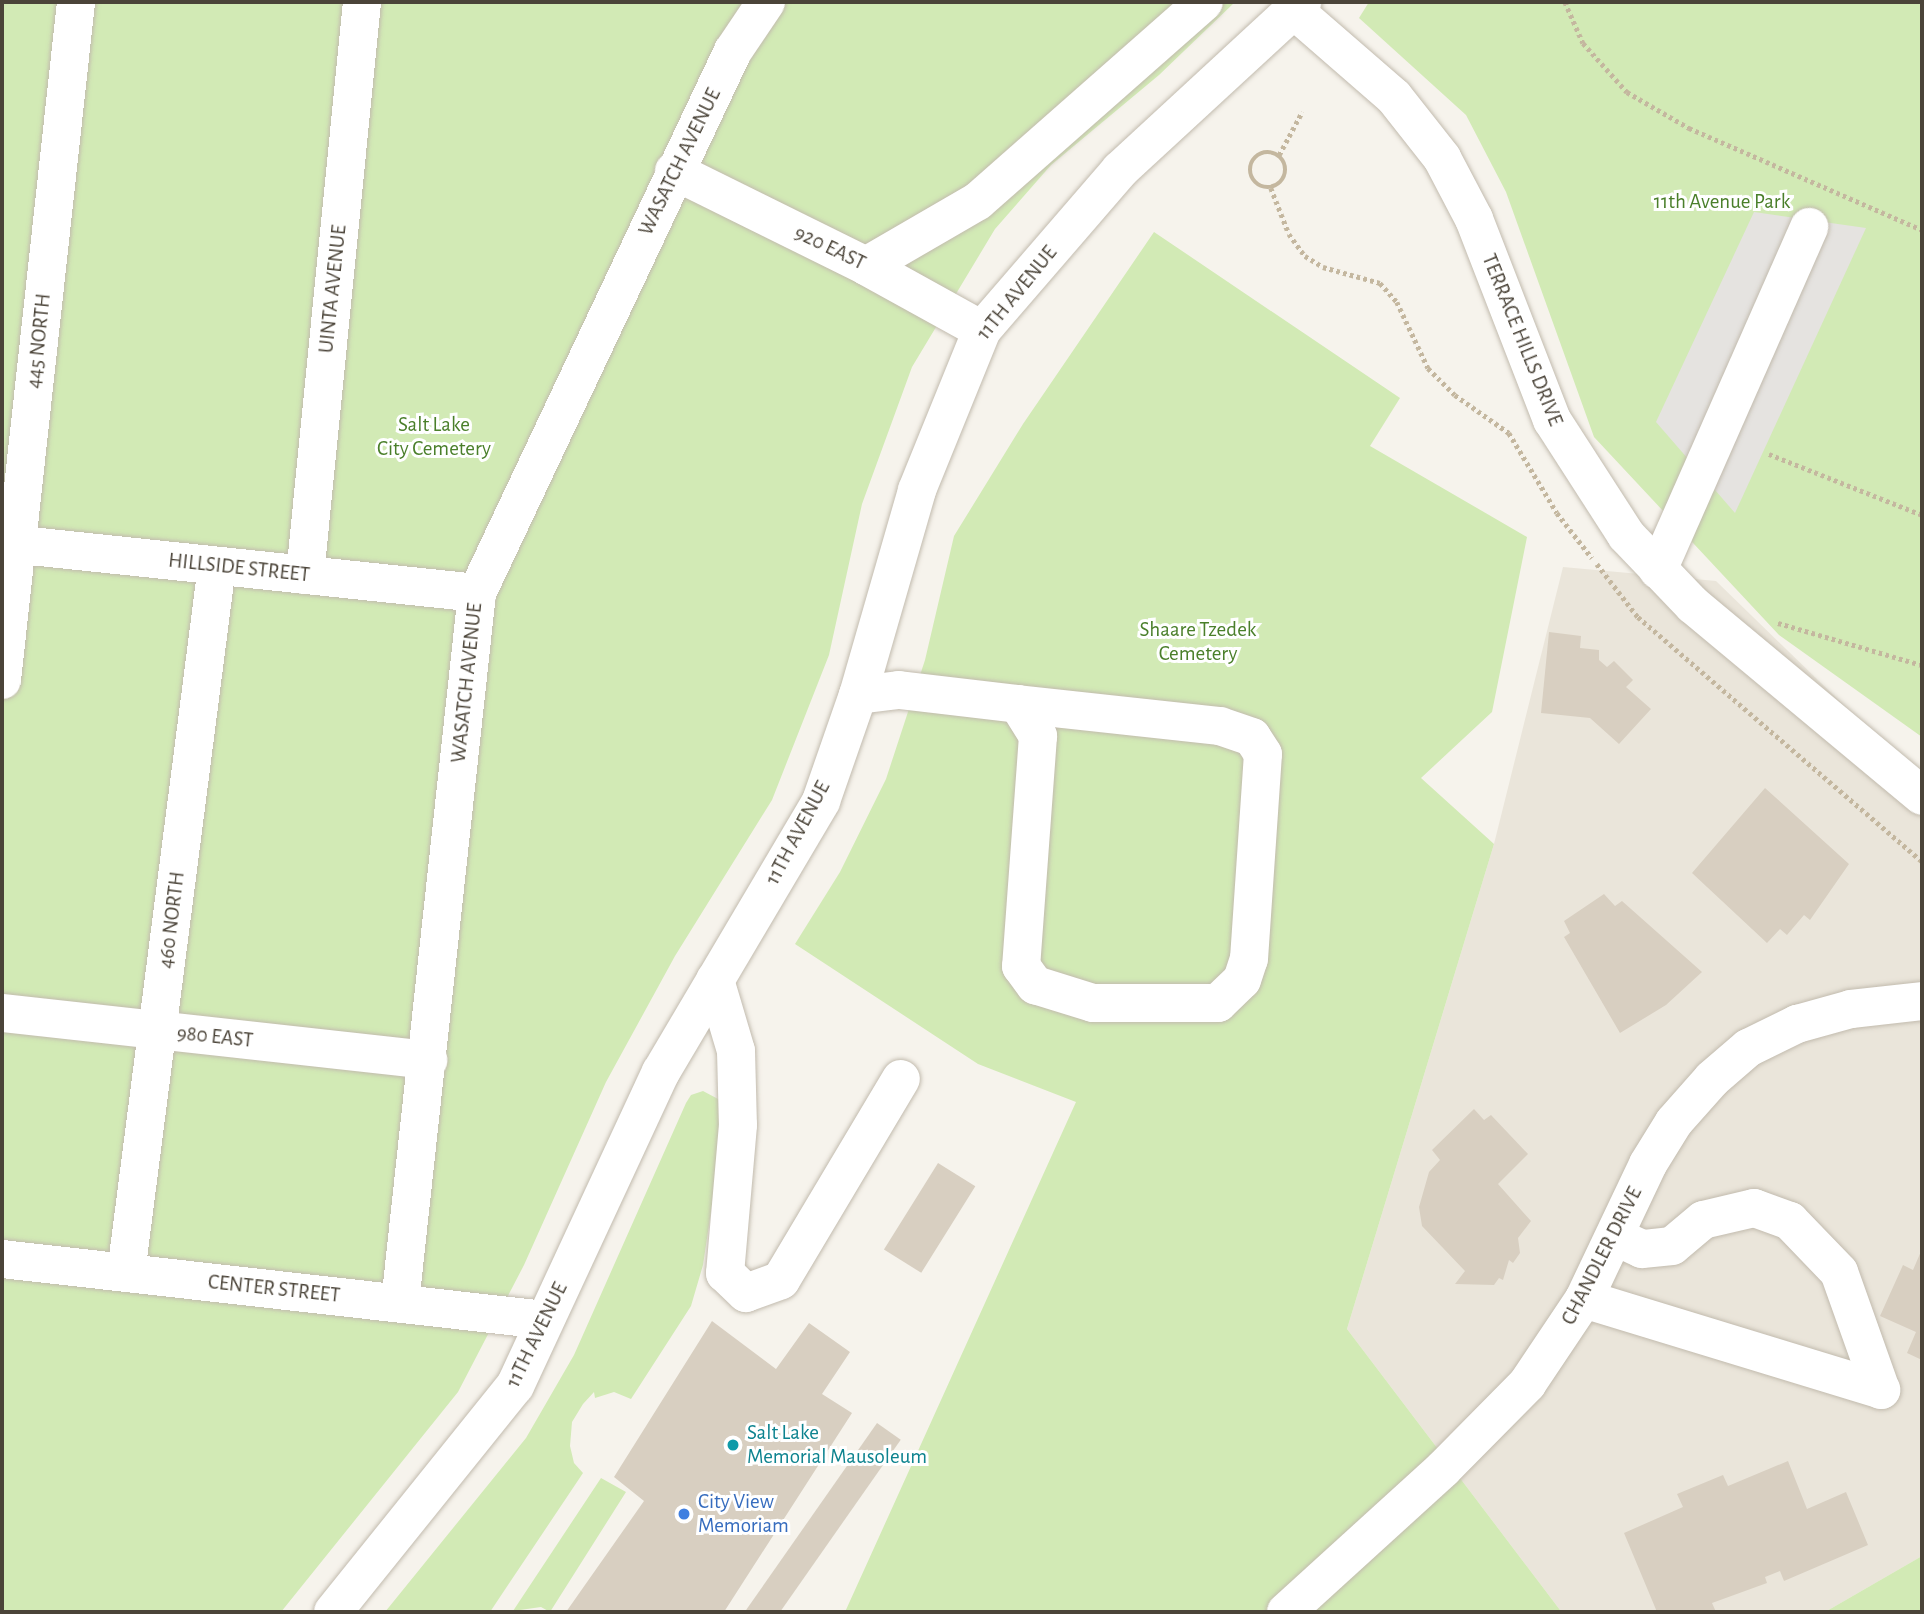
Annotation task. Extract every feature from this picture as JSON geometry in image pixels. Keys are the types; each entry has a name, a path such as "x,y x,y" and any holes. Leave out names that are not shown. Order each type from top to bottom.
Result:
{"street":[{"name":"445 NORTH","path":"2,680 9,544 76,2"},
{"name":"UINTA AVENUE","path":"305,575 362,2"},
{"path":"729,2 733,51"},
{"name":"WASATCH AVENUE","path":"400,1303 477,593 733,51 766,2"},
{"path":"866,266 978,201 1204,2"},
{"name":"11TH AVENUE","path":"333,1612 515,1386 661,1072 821,801 858,695 917,489 982,330 1120,170 1298,7"},
{"name":"TERRACE HILLS DRIVE","path":"1298,7 1394,97 1442,158 1474,219 1552,420 1597,496 1658,570 1730,637 1922,796"},
{"name":"920 EAST","path":"674,172 866,266 982,330"},
{"path":"1658,570 1809,227"},
{"name":"HILLSIDE STREET","path":"9,544 477,593"},
{"name":"460 NORTH","path":"126,1273 217,566"},
{"path":"858,695 900,690 1220,726 1252,737 1263,754 1249,959 1242,980 1218,1003 1093,1003 1035,985 1021,966 1038,736 1017,704"},
{"path":"715,980 736,1051 738,1125 725,1273 746,1293 781,1280 901,1079"},
{"name":"CHANDLER DRIVE","path":"1286,1612 1443,1469 1527,1384 1584,1299 1616,1237 1648,1164 1674,1122 1712,1079 1748,1048 1797,1024 1851,1009 1922,1001"},
{"name":"980 EAST","path":"2,1013 428,1060"},
{"path":"1584,1299 1881,1390 1839,1272 1790,1221 1754,1208 1703,1220 1672,1246 1642,1249 1616,1237"},
{"name":"CENTER STREET","path":"2,1259 545,1320"}],"path":[{"path":"1564,2 1583,43 1627,92 1689,128 1922,229"},
{"path":"1279,155 1302,111"},
{"path":"1262,152 1279,155 1285,165 1282,182 1265,188 1255,183 1249,169 1252,160 1262,152"},
{"path":"1769,454 1922,515"},
{"path":"1778,623 1922,665"}],"shaded area":[{"path":"1754,212 1866,228 1735,513 1656,422"},
{"path":"1563,567 1716,581 1922,781 1922,1556 1825,1612 1560,1610 1347,1329 1494,844"}],"green space":[{"name":"Salt Lake City Cemetery","path":"2,2 1235,2 1159,75 1051,165 995,229 912,367 862,504 829,655 772,800 675,956 606,1082 524,1265 458,1392 281,1612 2,1612"},
{"name":"11th Avenue Park","path":"1369,2 1922,2 1922,737 1779,635 1594,437 1506,192 1466,115 1359,18"},
{"name":"Shaare Tzedek Cemetery","path":"1154,232 1400,398 1370,446 1527,537 1492,712 1421,778 1494,844 1347,1329 1560,1610 1567,1612 845,1612 1076,1102 978,1064 795,944 840,872 886,779 925,660 954,536 1023,424"},
{"path":"703,1091 720,1100 719,1158 703,1265 691,1306 631,1399 614,1392 595,1398 594,1392 583,1404 572,1422 570,1446 574,1463 583,1473 490,1612 385,1612 526,1438 574,1355 686,1103 691,1095"},
{"path":"601,1478 626,1492 550,1612 541,1607 513,1611"},
{"path":"1922,1556 1922,1612 1825,1612"}],"building":[{"path":"1549,632 1581,636 1580,648 1599,650 1599,660 1607,667 1614,661 1633,680 1626,687 1651,709 1619,744 1590,718 1541,713"},
{"path":"1765,788 1849,864 1810,920 1804,915 1787,935 1780,929 1767,943 1692,873"},
{"path":"1604,894 1615,906 1622,901 1702,972 1666,1005 1620,1033 1564,937 1570,933 1564,921"},
{"path":"1474,1109 1484,1120 1491,1115 1528,1154 1498,1184 1531,1221 1518,1238 1520,1253 1513,1263 1509,1260 1503,1280 1499,1278 1494,1285 1455,1284 1465,1271 1422,1226 1419,1207 1429,1172 1440,1160 1432,1150"},
{"path":"938,1163 975,1186 921,1273 884,1250"},
{"path":"1922,1249 1922,1360 1907,1353 1916,1332 1880,1316 1903,1265 1913,1270"},
{"name":"Salt Lake Memorial Mausoleum","path":"712,1321 776,1369 809,1323 850,1352 822,1394 852,1413 724,1612 566,1612 644,1501 614,1477"},
{"path":"877,1423 901,1440 780,1612 746,1610"},
{"path":"1788,1461 1807,1509 1846,1492 1868,1545 1784,1581 1780,1571 1765,1577 1767,1583 1712,1603 1716,1612 1657,1612 1624,1533 1683,1507 1677,1494 1723,1475 1728,1486"}],"place":[{"name":"Salt Lake Memorial Mausoleum","path":"733,1445"},
{"name":"City View Memoriam","path":"684,1514"}]}
